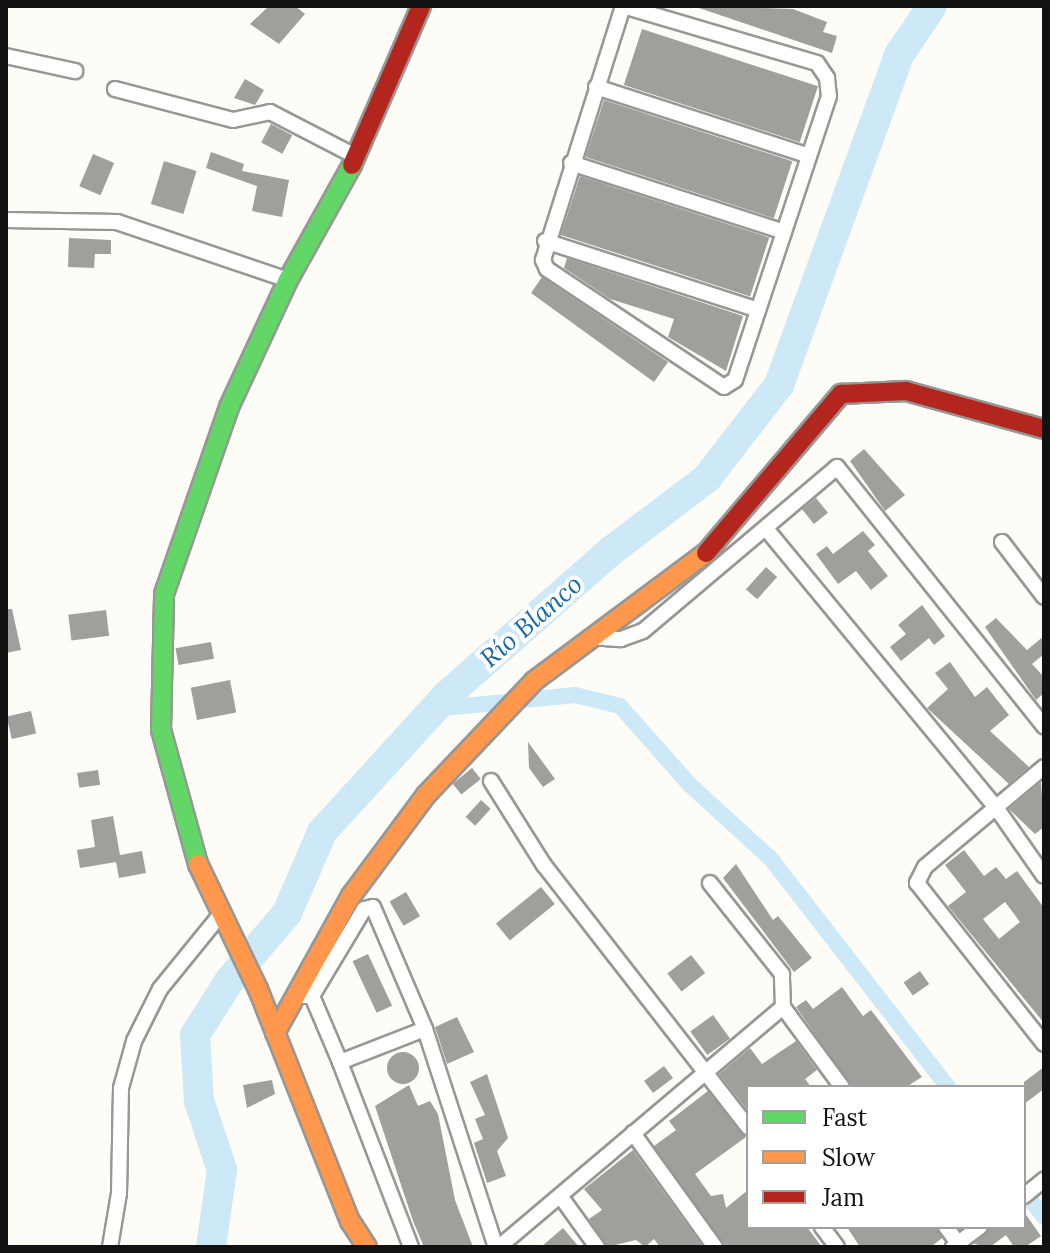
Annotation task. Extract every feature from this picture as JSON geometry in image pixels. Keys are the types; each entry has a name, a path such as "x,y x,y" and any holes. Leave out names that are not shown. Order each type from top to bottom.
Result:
{"street":[{"path":"367,1247 350,1221 258,989 194,856 161,730 164,594 229,407 288,280 357,157 421,6"},
{"path":"623,6 817,63 827,78 829,96 735,380 717,388 547,269 545,241 596,87 623,6"},
{"path":"6,56 75,71"},
{"path":"596,87 809,156"},
{"path":"115,89 233,120 270,112 357,157"},
{"path":"571,163 784,232"},
{"path":"6,220 117,222 288,280"},
{"path":"545,241 758,310"},
{"path":"304,996 351,896 408,819 534,681 708,552 841,394 906,391 1044,429"},
{"path":"590,637 621,639 643,631 768,531 837,467 1044,726"},
{"path":"768,531 995,806 1044,876"},
{"path":"1002,542 1044,597"},
{"path":"1044,767 925,867 917,883 1044,1044"},
{"path":"491,781 544,865 746,1124"},
{"path":"710,883 782,974 783,1007 841,1085"},
{"path":"275,1033 364,909 373,907 425,1029 501,1246 561,1197 704,1068 783,1007"},
{"path":"110,1247 119,1193 121,1088 134,1041 160,989 225,921"},
{"path":"304,996 340,1062 411,1247"},
{"path":"340,1062 425,1029"},
{"path":"633,1133 715,1247"},
{"path":"1026,1194 1043,1181"},
{"path":"561,1197 597,1247"},
{"path":"824,1229 837,1247"},
{"path":"957,1246 978,1229"}],"building":[{"path":"269,6 295,6 305,14 279,44 250,24"},
{"path":"693,6 793,9 827,22 823,32 837,36 832,53"},
{"path":"642,29 818,86 800,142 624,85"},
{"path":"245,79 264,90 255,105 234,98"},
{"path":"604,100 792,161 774,218 585,157"},
{"path":"271,124 292,135 282,154 261,143"},
{"path":"211,152 244,164 242,171 289,180 282,217 252,211 257,186 206,168"},
{"path":"93,154 114,163 100,195 79,186"},
{"path":"164,161 197,171 183,214 151,204"},
{"path":"580,176 769,237 750,296 561,235"},
{"path":"69,238 111,240 111,254 95,254 94,268 68,267"},
{"path":"567,258 743,316 726,371 668,337 674,319 610,299 564,268"},
{"path":"542,277 668,362 654,382 531,293"},
{"path":"864,449 905,495 885,511 850,461"},
{"path":"816,498 828,513 814,524 802,509"},
{"path":"863,531 875,545 868,551 888,576 871,590 856,571 838,584 816,554 827,546 833,554"},
{"path":"766,567 777,577 757,599 746,589"},
{"path":"922,605 945,636 934,645 929,638 901,661 890,647 906,634 898,625"},
{"path":"6,609 12,609 21,650 6,653"},
{"path":"106,610 109,636 71,640 68,615"},
{"path":"996,618 1027,650 1044,636 1044,654 1032,664 1044,677 1044,693 1036,700 985,627"},
{"path":"211,642 214,659 178,665 176,648"},
{"path":"950,662 975,697 987,687 1009,715 990,731 1029,767 1009,784 927,708 948,689 935,673"},
{"path":"230,680 236,712 197,720 191,688"},
{"path":"31,711 36,733 12,739 7,717"},
{"path":"528,742 555,779 543,787 529,768"},
{"path":"472,768 481,779 461,795 453,784"},
{"path":"98,770 100,785 79,788 77,773"},
{"path":"1041,782 1044,827 1035,834 1009,809"},
{"path":"481,800 491,809 475,826 466,817"},
{"path":"113,816 120,855 142,851 146,873 119,878 116,862 80,868 77,850 95,847 91,820"},
{"path":"964,850 984,876 996,867 1006,879 1017,871 1044,908 1044,1023 948,906 966,892 945,865","holes":["1005,902 1020,922 999,939 983,919"]},
{"path":"736,864 773,920 778,916 812,958 794,972 723,878"},
{"path":"541,887 555,904 510,941 496,924"},
{"path":"406,892 420,916 404,926 390,901"},
{"path":"368,954 392,1006 377,1013 353,961"},
{"path":"691,955 705,973 682,992 667,973"},
{"path":"920,971 929,984 913,996 904,982"},
{"path":"842,987 863,1016 871,1010 922,1077 909,1085 851,1085 796,1007 806,1000 813,1009"},
{"path":"713,1015 730,1038 707,1055 690,1031"},
{"path":"457,1017 474,1052 447,1064 435,1027"},
{"path":"796,1041 817,1070 805,1079 810,1085 746,1085 746,1108 719,1074 750,1048 762,1064"},
{"path":"403,1052 414,1057 419,1068 414,1079 403,1084 392,1079 387,1068 392,1057"},
{"path":"664,1066 673,1078 653,1093 644,1081"},
{"path":"1044,1067 1044,1089 1026,1102 1024,1082"},
{"path":"487,1074 508,1138 497,1151 506,1176 487,1183 474,1143 483,1139 475,1119 485,1115 470,1082"},
{"path":"272,1080 275,1094 247,1108 243,1085"},
{"path":"409,1085 418,1106 430,1101 438,1114 455,1200 473,1247 424,1247 413,1221 375,1106"},
{"path":"708,1091 746,1137 695,1174 711,1196 723,1194 726,1208 746,1192 746,1229 808,1229 822,1247 725,1247 654,1146 676,1130 669,1121"},
{"path":"633,1150 703,1247 660,1247 654,1239 645,1247 636,1240 607,1247 589,1219 602,1210 584,1189"},
{"path":"1026,1215 1041,1236 1025,1247 1014,1247 1006,1235 990,1247 974,1244 988,1229 1026,1229"},
{"path":"563,1228 579,1247 541,1247"},
{"path":"848,1229 937,1229 942,1238 931,1247 860,1247"}],"waterway":[{"name":"Río Blanco","path":"211,1247 222,1170 199,1101 195,1035 230,980 287,913 322,832 447,695 611,551 707,478 779,385 899,55 932,6"},
{"path":"433,709 575,695 620,706 690,785 771,859 946,1085"},
{"path":"1026,1194 1044,1217"}],"traffic: fast":[{"path":"198,864 161,730 164,594 229,407 288,280 352,165"}],"traffic: slow":[{"path":"275,1033 351,896 426,795 534,681 706,553"},
{"path":"198,864 258,989 350,1221 367,1247"}],"traffic: jam":[{"path":"352,165 421,6"},
{"path":"706,553 841,394 906,391 1044,429"}]}
